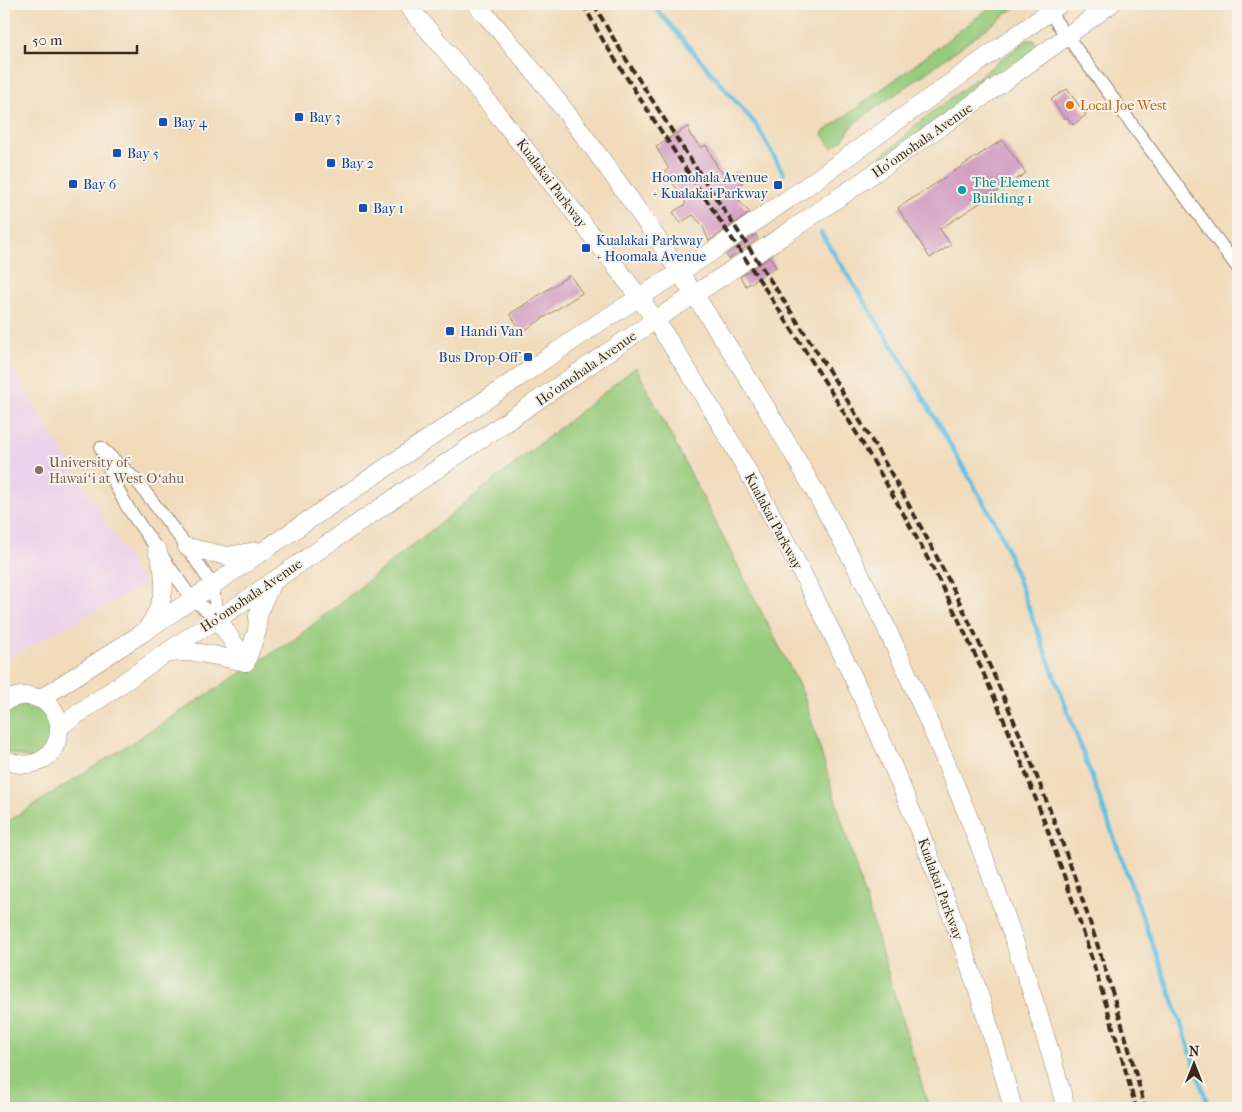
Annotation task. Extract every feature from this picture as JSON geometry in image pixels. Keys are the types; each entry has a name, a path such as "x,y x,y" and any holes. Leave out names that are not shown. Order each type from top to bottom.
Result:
{"main road":[{"name":"Kualakai Parkway","path":"406,4 518,139 639,297 725,433 776,520 880,735 920,832 974,978 1013,1108"},
{"path":"476,4 549,90 596,150 680,272 743,368 805,472 865,584 902,658 973,826 1010,926 1055,1067 1066,1108"},
{"name":"Ho’omohala Avenue","path":"59,728 655,320 887,165 1111,4"},
{"name":"Ho’omohala Avenue","path":"40,699 192,600 600,322 707,255 808,186 1055,8"},
{"path":"187,547 227,556 242,555 268,547"},
{"path":"144,632 158,608 164,591 164,572 157,550"},
{"path":"246,662 258,631 258,619 262,603 268,590 278,578"},
{"path":"218,619 246,662"},
{"path":"164,655 200,652 218,658 246,662"},
{"path":"4,702 16,696 40,699 50,706 56,716 59,728 58,739 54,749 46,758 36,763 25,765 14,764 4,759"}],"street":[{"path":"1055,8 1068,36 1238,268"},
{"path":"101,448 136,480 187,547 212,585 218,619 192,600 157,550 116,488 101,448"}],"shaded area":[{"name":"University of Hawaiʻi at West Oʻahu","path":"4,355 144,585 4,660"}],"green space":[{"path":"994,4 1020,4 855,122 842,140 832,148 822,133"},
{"path":"1027,40 1034,40 1039,48 885,159 881,156 917,124"},
{"path":"636,367 803,693 929,1108 4,1108 4,824 296,638"},
{"path":"35,703 52,720 51,743 32,759 4,751 4,710 11,704"}],"building":[{"path":"1067,89 1086,115 1073,125 1067,117 1065,119 1051,99"},
{"path":"689,126 691,136 701,148 706,145 718,168 727,178 738,171 744,181 733,189 740,202 750,213 709,241 702,225 693,215 680,223 673,212 686,204 680,192 664,172 669,169 656,147"},
{"name":"The Element Building 1","path":"1002,140 1026,173 940,229 951,245 930,258 898,208"},
{"path":"756,234 758,239 729,259 726,255"},
{"path":"770,257 776,267 746,286 740,277"},
{"path":"570,275 582,293 522,332 510,314"}],"waterway":[{"path":"652,4 757,126 784,174"},
{"path":"821,233 899,356 999,529 1175,1006 1209,1108"}],"railway":[{"path":"583,4 604,42 639,97 841,408 904,515 942,586 976,657 1038,805 1091,955 1136,1108"},
{"path":"594,4 679,142 849,403 917,520 958,600 997,682 1065,849 1121,1021 1145,1108"}],"place":[{"name":"Local Joe West","path":"1070,105"},
{"name":"Bay 3","path":"299,117"},
{"name":"Bay 4","path":"163,122"},
{"name":"Bay 5","path":"117,153"},
{"name":"Bay 2","path":"331,163"},
{"name":"Bay 6","path":"73,184"},
{"name":"Hoomohala Avenue + Kualakai Parkway","path":"778,185"},
{"name":"The Element Building 1","path":"962,190"},
{"name":"Bay 1","path":"363,208"},
{"name":"Kualakai Parkway + Hoomala Avenue","path":"586,248"},
{"name":"Handi Van","path":"450,331"},
{"name":"Bus Drop-Off","path":"528,357"},
{"name":"University of Hawaiʻi at West Oʻahu","path":"39,470"}]}
